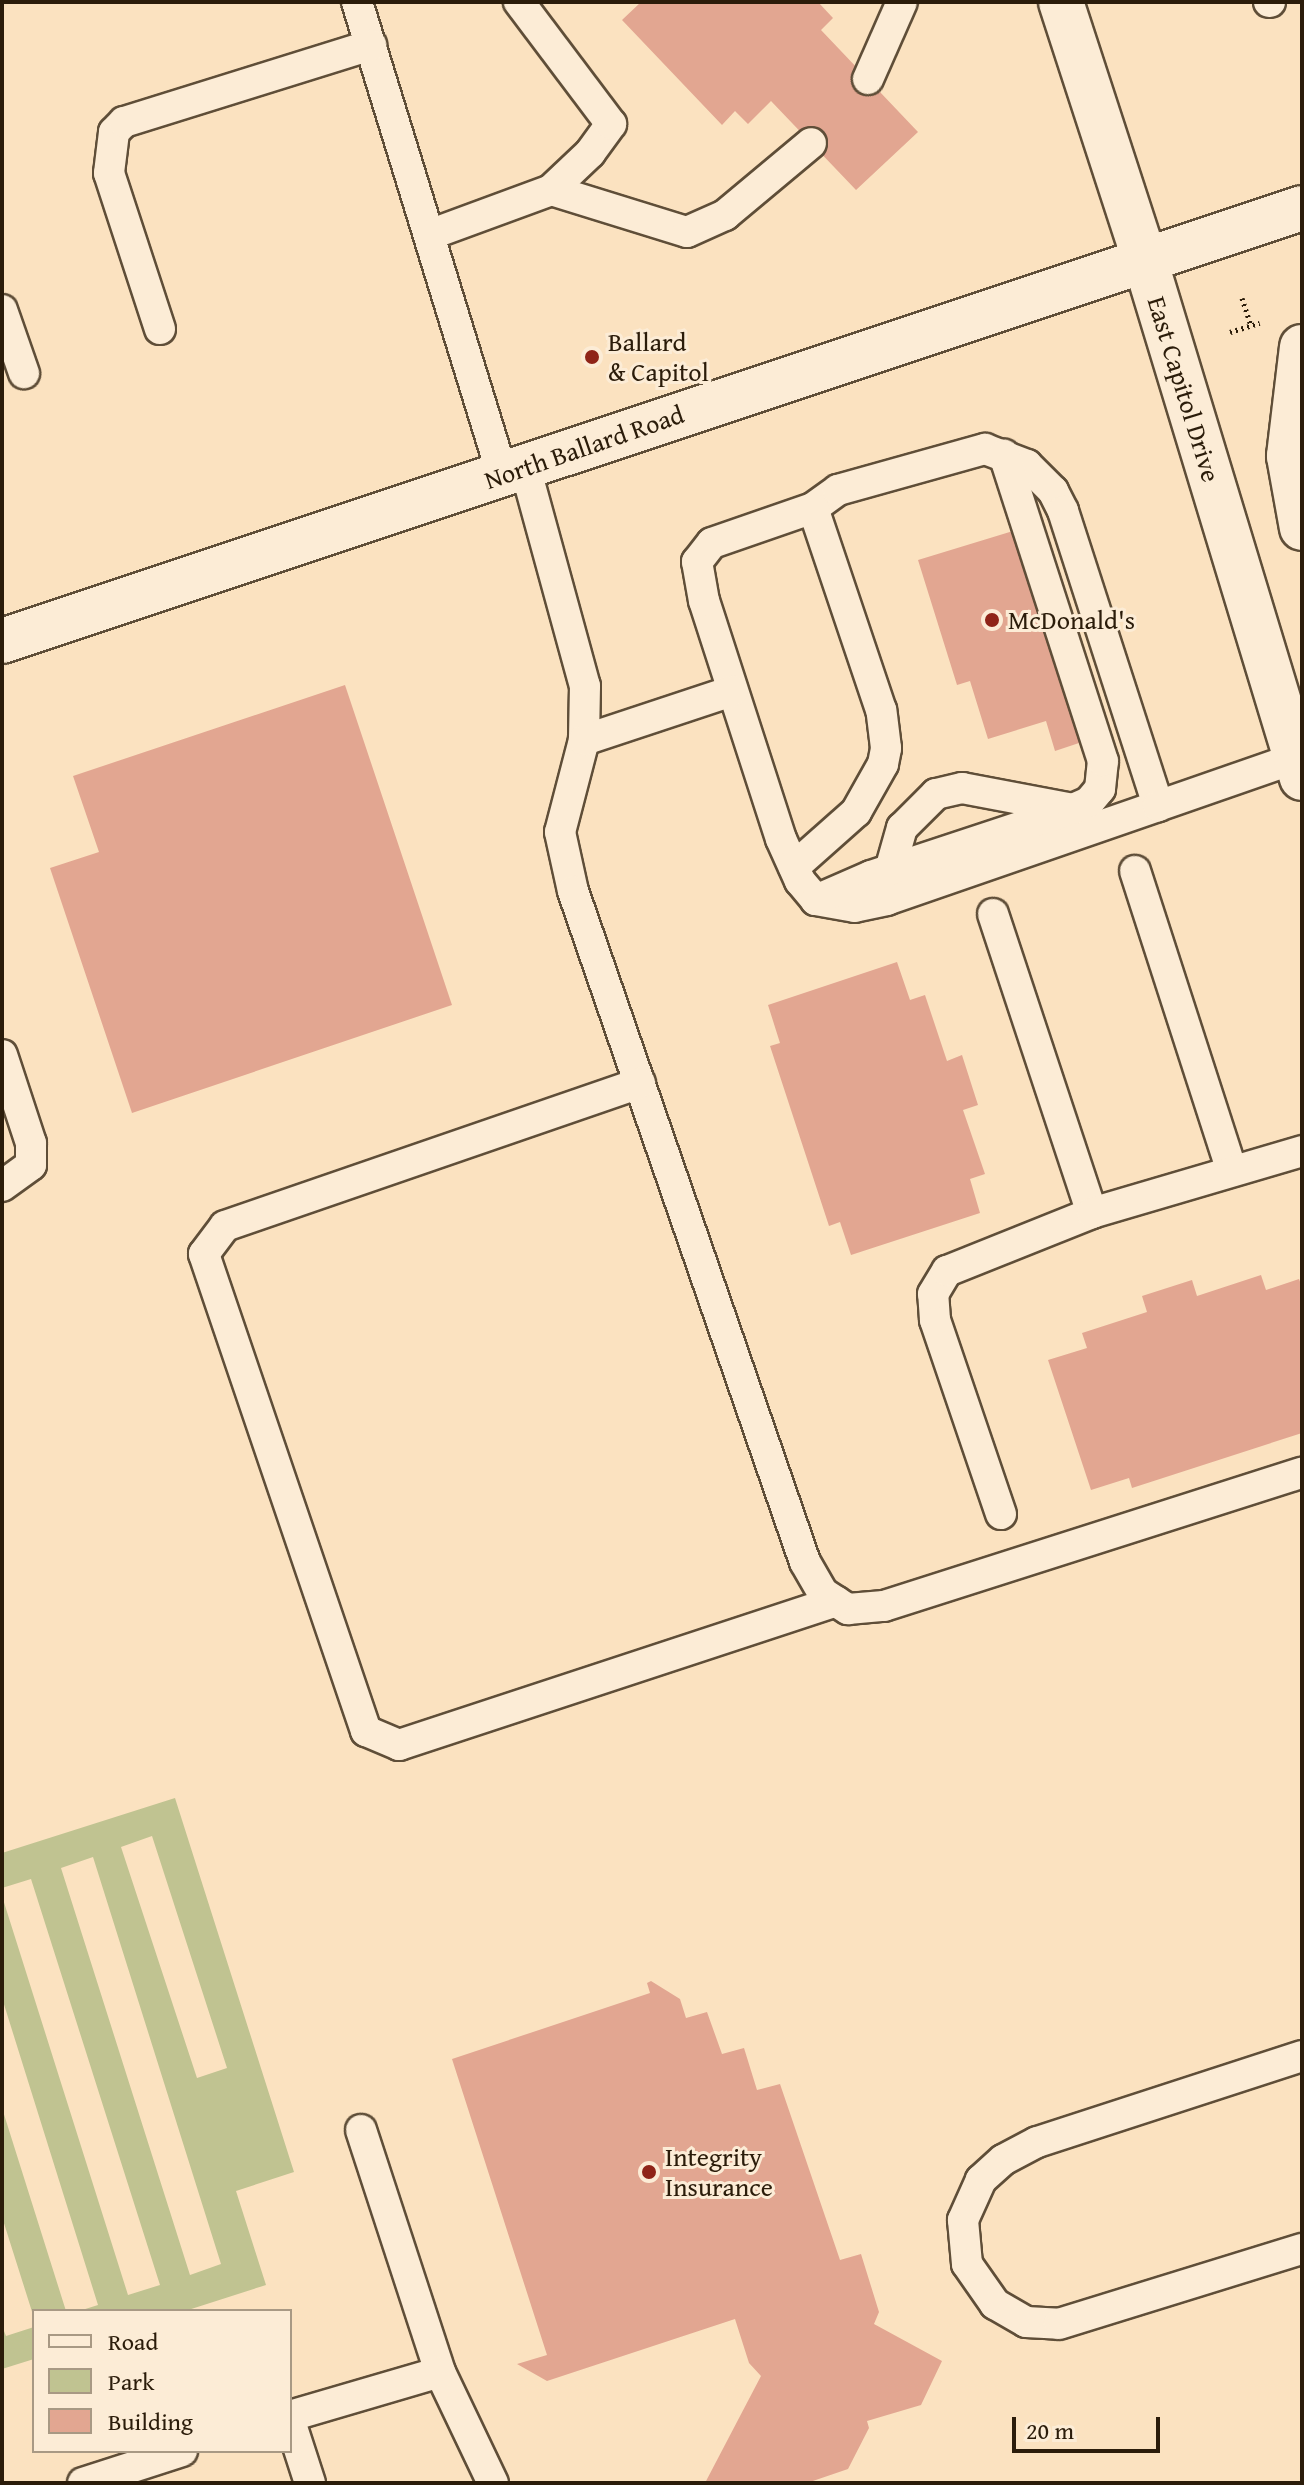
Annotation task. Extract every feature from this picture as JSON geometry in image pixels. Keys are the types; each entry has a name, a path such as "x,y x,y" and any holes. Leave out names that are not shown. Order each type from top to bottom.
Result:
{"main road":[{"name":"East Capitol Drive","path":"1061,2 1145,260 1299,768"},
{"name":"North Ballard Road","path":"2,641 1302,208"},
{"path":"1302,347 1289,456 1302,528"}],"lane":[{"path":"357,2 429,235 514,470 585,686 584,740 560,832 573,891 805,1562 823,1593 848,1609 884,1606 1302,1473"},
{"path":"429,235 551,190 590,153 611,124 519,2"},
{"path":"868,79 902,2"},
{"path":"160,329 109,173 114,132 124,122 371,45"},
{"path":"551,190 687,232 725,215 811,143"},
{"path":"2,310 24,373"},
{"path":"1158,806 1063,511 1040,476 1004,455 985,449 876,476 838,490 813,508 712,543 697,562 732,691 794,867 816,900 855,907 887,900 1158,806 1299,768"},
{"path":"816,900 890,870 1073,809 1089,802 1100,789 1103,761 1004,455"},
{"path":"794,867 856,812 883,764 886,748 881,710 813,508"},
{"path":"584,740 732,691"},
{"path":"890,870 902,828 922,802 936,794 962,788 1073,809"},
{"path":"1135,871 1231,1169"},
{"path":"993,914 1092,1213"},
{"path":"2,1055 31,1143 31,1165 2,1186"},
{"path":"640,1083 225,1226 204,1254 366,1731 399,1745 836,1601"},
{"path":"1001,1514 935,1320 933,1294 947,1271 976,1256 1092,1213 1231,1169 1302,1151"},
{"path":"1302,2056 1037,2142 981,2180 963,2220 967,2264 995,2304 1026,2322 1048,2324 1095,2316 1302,2249"},
{"path":"361,2130 440,2372 493,2483"},
{"path":"292,2417 440,2372"},
{"path":"292,2424 310,2483"},
{"path":"83,2483 167,2465"}],"path":[{"path":"1242,298 1251,326"},
{"path":"1230,332 1266,321"}],"green space":[{"path":"175,1798 294,2172 236,2191 266,2285 191,2309 85,2309 98,2305 2,1998 2,1896 128,2295 160,2285 31,1879 2,1888 2,1853","holes":["152,1836 227,2068 197,2078 121,1847","93,1857 221,2264 190,2275 61,1868"]},
{"path":"2,2108 65,2309 32,2309 32,2312 2,2217"},
{"path":"2,2326 6,2336 32,2328 32,2360 2,2369"}],"building":[{"path":"641,2 818,2 833,18 821,30 918,132 856,190 771,101 748,124 735,111 722,125 622,20"},
{"name":"McDonald's","path":"1013,531 1018,546 1025,543 1085,741 1055,751 1046,721 988,739 970,681 957,685 918,560"},
{"path":"345,685 452,1005 132,1113 50,868 99,852 73,776"},
{"path":"897,962 910,1000 925,995 947,1061 962,1055 978,1105 963,1110 985,1174 970,1179 980,1213 851,1255 840,1222 829,1226 770,1046 780,1043 768,1005"},
{"path":"1261,1275 1266,1290 1299,1279 1302,1287 1302,1433 1132,1488 1129,1478 1091,1490 1048,1360 1087,1348 1082,1333 1147,1312 1142,1296 1192,1280 1197,1296"},
{"name":"Integrity Insurance","path":"651,1981 680,1999 686,2018 707,2012 722,2054 744,2048 757,2090 780,2084 840,2260 861,2254 879,2312 874,2324 942,2361 921,2405 867,2421 869,2428 848,2469 807,2483 705,2483 761,2376 749,2363 735,2319 547,2381 517,2364 547,2355 452,2059 650,1993 647,1983"}],"place":[{"name":"Ballard & Capitol","path":"592,357"},
{"name":"McDonald's","path":"992,620"},
{"name":"Integrity Insurance","path":"649,2172"}]}
